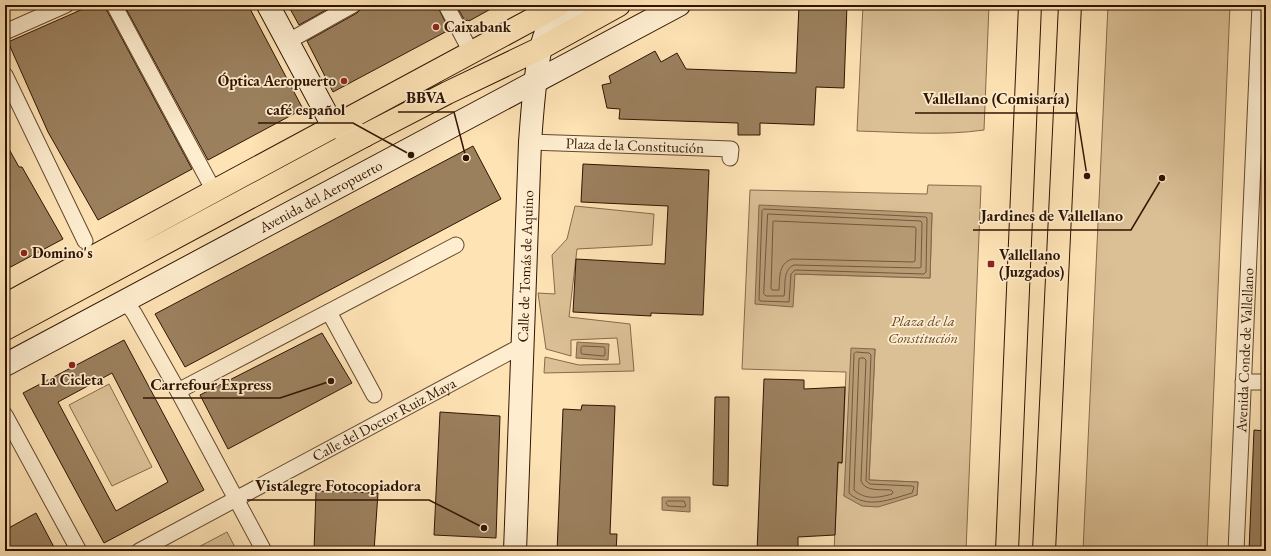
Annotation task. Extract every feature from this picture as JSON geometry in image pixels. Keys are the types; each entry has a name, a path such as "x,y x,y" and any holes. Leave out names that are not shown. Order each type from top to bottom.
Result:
{"main road":[{"path":"5,305 214,190 559,5"},
{"path":"5,329 364,136 447,93 541,48 619,5"},
{"path":"1007,551 1030,5"},
{"path":"1054,5 1066,105"},
{"path":"1044,551 1070,5"}],"street":[{"path":"5,32 66,5"},
{"path":"114,5 214,190"},
{"path":"268,5 334,126 364,136"},
{"path":"287,42 353,5"},
{"path":"446,5 471,52"},
{"name":"Calle de Tomás de Aquino","path":"515,551 530,142 536,82 541,48 546,31 550,24 584,5"},
{"name":"Avenida del Aeropuerto","path":"5,365 679,5"},
{"name":"Avenida Conde de Vallellano","path":"1236,551 1243,382 1261,76 1260,5"},
{"path":"5,75 85,241"},
{"name":"Plaza de la Constitución","path":"530,142 731,149 730,158"},
{"path":"178,391 456,245"},
{"path":"125,301 134,313 178,391 264,551"},
{"path":"329,312 374,395"},
{"name":"Calle del Doctor Ruiz Maya","path":"139,551 523,345"},
{"path":"1243,382 1266,382"},
{"path":"5,415 79,551"}],"green space":[{"path":"863,5 989,5 984,130 953,133 857,131"},
{"path":"1108,5 1230,5 1207,551 1083,551"},
{"name":"Plaza de la Constitución","path":"928,185 981,186 966,551 834,551 838,463 842,463 846,372 742,369 750,190 927,194","holes":["932,213 930,278 795,274","875,349 869,480 918,482 917,495 844,496"]},
{"path":"575,206 654,214 652,245 577,249 569,317 630,324 634,371 544,373 545,357 579,365 620,364 617,338 571,340 571,356 546,349 538,293 555,294 552,255 567,239"},
{"path":"109,384 152,467 112,486 69,405"},
{"path":"227,532 237,551 191,551"},
{"path":"374,547 488,550 374,551"}],"water":[{"path":"759,205 932,213 930,278 795,274 793,307 755,304"},
{"path":"577,342 609,344 608,360 576,358"},
{"path":"851,348 875,349 869,480 918,482 917,495 878,507 862,506 844,496"},
{"path":"662,497 690,497 690,512 662,510"}],"building":[{"path":"92,5 105,5 192,169 98,220 48,132 8,42"},
{"path":"124,5 248,5 303,109 208,160"},
{"path":"288,5 335,5 299,25"},
{"path":"362,5 437,5 449,30 333,92 307,41 357,13 361,9"},
{"path":"456,5 498,5 469,21 465,21"},
{"path":"799,5 847,5 844,88 816,87 814,125 760,123 760,135 738,135 738,123 619,119 620,109 607,108 602,85 611,83 609,76 655,51 661,62 677,53 686,69 796,73"},
{"path":"5,142 19,167 22,167 63,239 5,270"},
{"path":"473,146 501,199 185,367 155,314"},
{"path":"583,164 709,170 703,315 651,313 651,316 573,312 576,259 665,264 668,206 581,202"},
{"path":"322,333 352,383 228,449 200,395"},
{"path":"124,340 204,490 104,543 23,393","holes":["112,373 168,482 116,511 58,402"]},
{"path":"764,379 804,380 804,389 845,387 842,463 838,462 835,535 798,537 798,551 757,551"},
{"path":"715,397 729,397 728,486 713,485"},
{"path":"582,405 615,406 610,534 617,534 616,551 557,551 563,409 581,410"},
{"path":"440,412 500,416 496,538 434,535"},
{"path":"1254,430 1266,431 1266,551 1249,551"},
{"path":"316,491 378,493 374,551 314,551"},
{"path":"36,513 56,551 5,551 5,530"}],"place":[{"name":"Caixabank","path":"436,27"},
{"name":"Óptica Aeropuerto","path":"344,81"},
{"name":"café español","path":"411,155"},
{"name":"BBVA","path":"466,158"},
{"name":"Vallellano (Comisaría)","path":"1087,176"},
{"name":"Jardines de Vallellano","path":"1162,178"},
{"name":"Domino's","path":"24,253"},
{"name":"Vallellano (Juzgados)","path":"991,264"},
{"name":"La Cicleta","path":"72,365"},
{"name":"Carrefour Express","path":"331,381"},
{"name":"Vistalegre Fotocopiadora","path":"484,528"}]}
